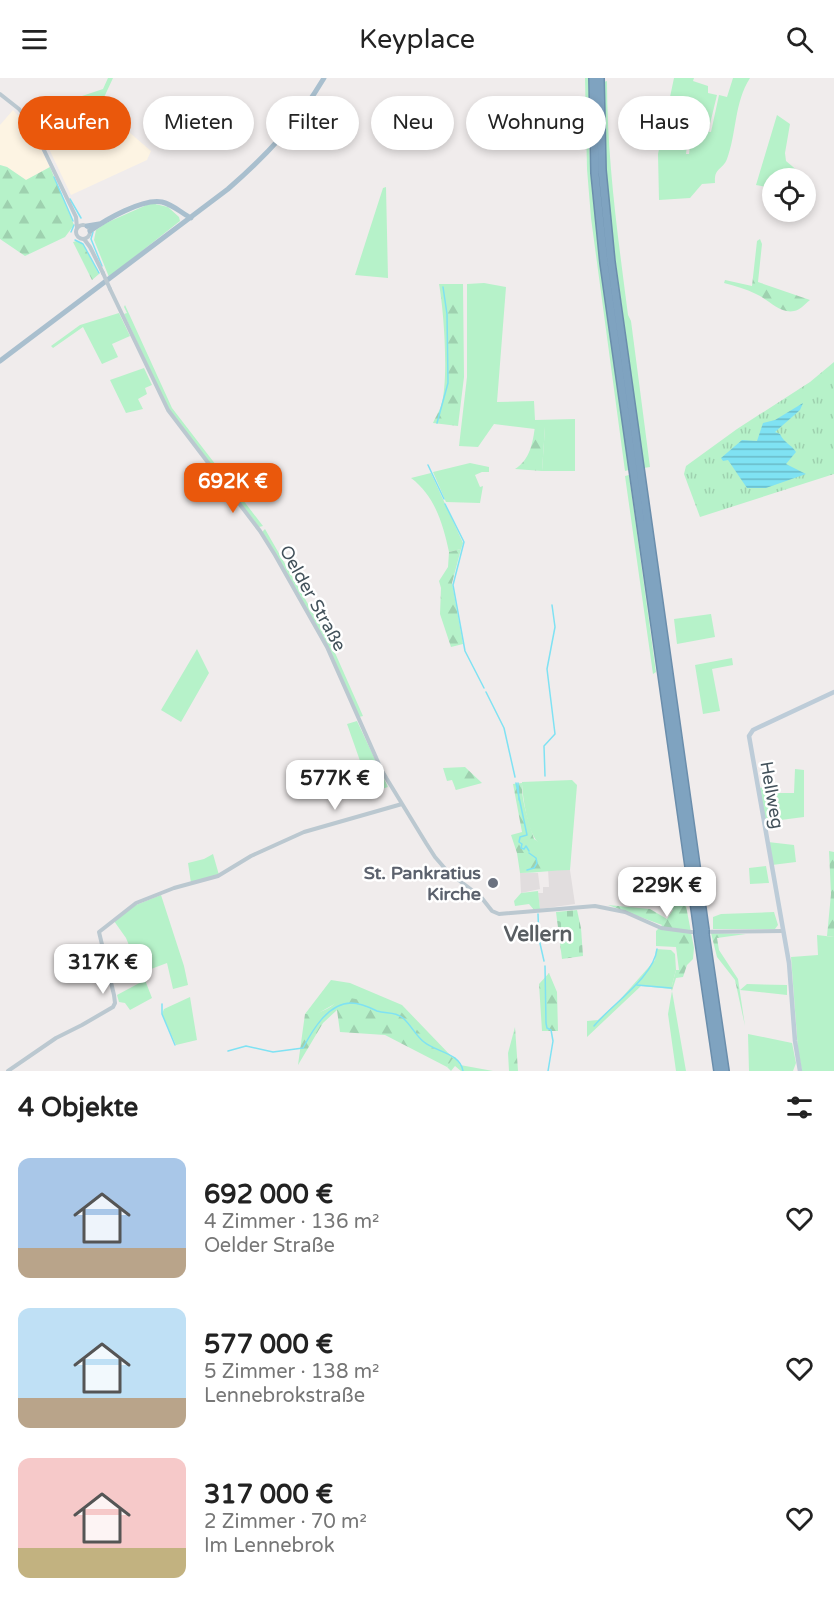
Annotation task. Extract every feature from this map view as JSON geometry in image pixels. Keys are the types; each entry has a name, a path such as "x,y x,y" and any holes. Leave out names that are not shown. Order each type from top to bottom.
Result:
{"highway":[{"path":"593,78 594,154 598,211 702,932 725,1071"},
{"path":"600,78 605,210 637,471"},
{"path":"698,954 702,932"},
{"path":"702,932 716,963"},
{"path":"702,932 718,1071"}],"main road":[{"path":"0,361 228,189 262,159 289,130 324,78"},
{"path":"87,229 146,203 156,201 172,206 191,218"},
{"path":"172,206 186,222"},
{"name":"Hellweg","path":"782,933 749,741 753,730 834,692"},
{"path":"782,933 789,963 795,1041 800,1071"}],"street":[{"path":"0,94 19,109 31,123 76,217 87,229"},
{"path":"76,217 77,228 87,229"},
{"name":"Oelder Straße","path":"77,228 77,236 84,238 90,247 168,410 260,531 275,555 327,647 382,771 441,865 481,897 494,912 507,914 595,906 625,912 661,928 691,932 782,933"},
{"path":"84,238 87,229"},
{"name":"Oelder Straße","path":"87,229 90,247"},
{"path":"8,1071 56,1038 113,1007 114,995 99,932 136,903 174,888 218,876 251,856 304,832 402,804"}],"shaded area":[{"path":"13,110 18,115 18,150 42,150 50,167 26,180 0,165 0,125"},
{"path":"131,134 143,144 143,150 151,151 147,160 71,195 50,150 131,150"},
{"path":"548,869 570,870 575,904 540,909 538,893 543,893 543,887 549,887"},
{"path":"520,873 538,873 540,889 521,893"}],"green space":[{"path":"108,78 113,78 105,96 82,96 103,89"},
{"path":"585,78 590,78 590,96 585,96"},
{"path":"674,78 694,78 693,81 708,86 708,93 717,95 710,124 710,96 670,96"},
{"path":"733,78 750,78 738,107 727,159 717,172 715,183 702,184 690,198 659,200 659,150 686,150 686,154 689,154 690,150 710,150 710,132 719,95 727,97"},
{"path":"607,81 609,140 617,228 650,467 644,468 611,227 606,164 604,82"},
{"path":"777,115 790,124 785,153 786,161 794,168 762,168 762,186 756,185"},
{"path":"587,150 589,150 592,191 629,470 625,471 591,218"},
{"path":"0,165 26,180 50,167 74,225 65,237 25,256 0,239"},
{"path":"386,187 388,278 355,275 383,188"},
{"path":"151,203 168,207 179,217 180,221 109,277 94,240 96,230 106,223"},
{"path":"760,239 762,244 758,282 810,300 798,309 784,310 761,296 724,283 725,280 752,286 757,241"},
{"path":"73,242 82,243 99,274 92,280"},
{"path":"484,283 506,287 497,402 534,401 535,420 575,419 575,471 542,471 545,427 535,429 494,424 478,447 459,446 467,377 467,284"},
{"path":"439,284 463,284 464,377 458,426 433,423 441,406 445,381 443,311"},
{"path":"125,305 172,408 263,526 259,527 169,410 124,314 127,313"},
{"path":"119,313 130,336 112,344 118,357 102,364 83,327 53,348 51,346 80,325"},
{"path":"834,362 834,474 700,517 684,474 686,466 737,429 810,382"},
{"path":"144,368 152,385 145,388 147,394 138,399 143,409 126,413 110,380"},
{"path":"535,426 545,427 542,471 515,469 527,456"},
{"path":"470,463 489,467 489,472 475,475 480,487 483,486 480,503 446,502 433,472"},
{"path":"431,473 463,543 461,549 449,552 437,511 426,493 411,478"},
{"path":"629,475 656,672 653,674 625,476"},
{"path":"265,529 332,646 363,716 359,717 331,652 262,532"},
{"path":"461,549 452,583 463,644 451,647 440,614 439,581 448,567 449,552"},
{"path":"711,614 715,637 677,644 674,619"},
{"path":"197,649 209,673 181,722 161,710"},
{"path":"732,658 733,665 712,669 720,711 703,714 695,665"},
{"path":"357,721 388,787 371,792 347,724"},
{"path":"465,767 482,783 456,790 452,780 447,781 443,768"},
{"path":"795,769 804,770 804,817 765,822 758,788 771,787 772,793 794,793"},
{"path":"572,780 577,785 570,870 520,873 517,853 528,853 538,842 531,831 524,804 522,782"},
{"path":"522,783 524,804 534,839 545,849 544,870 526,871 528,853 517,853 511,835 522,832 513,784"},
{"path":"768,842 794,845 796,862 772,865"},
{"path":"829,851 834,852 834,937 827,936 831,894"},
{"path":"213,854 219,875 191,883 188,863"},
{"path":"766,866 769,883 750,884 749,868"},
{"path":"683,890 694,948 693,959 687,965 683,977 676,978 672,991 676,970 679,970 676,947 656,946 656,931 662,925 608,905 650,909 667,919 673,910 665,900 673,892"},
{"path":"538,891 540,909 534,910 529,904 515,906 514,901 521,893"},
{"path":"161,895 188,985 173,989 167,963 143,972 145,978 143,979 126,938 114,921 131,907"},
{"path":"577,910 583,956 562,959 556,912"},
{"path":"774,912 778,925 775,929 713,929 713,917 721,914"},
{"path":"711,933 746,934 717,938 719,950 738,979 745,1026 735,980 717,957"},
{"path":"817,935 834,937 834,1071 802,1071 798,1050 791,957 818,955"},
{"path":"656,949 671,950 675,954 676,970 671,989 641,986 587,1037 587,1021 598,1020 617,1003 655,960"},
{"path":"549,973 557,992 558,1031 542,1031 539,984"},
{"path":"145,980 152,998 130,1010 125,1003 119,1002 117,995"},
{"path":"331,980 350,983 402,1005 453,1058 455,1057 460,1065 493,1071 461,1071 455,1066 451,1071 447,1067 452,1058 338,1002 315,1015 305,1014"},
{"path":"747,984 787,985 787,995 740,990"},
{"path":"672,991 686,1071 676,1071 668,1014"},
{"path":"340,996 397,1007 432,1047 453,1058 447,1067 385,1035 340,1032 337,1010 323,1023 298,1065 305,1014 325,1010"},
{"path":"190,997 197,1040 176,1045 162,1014 164,1009"},
{"path":"515,1027 518,1071 509,1071 508,1053"},
{"path":"748,1034 792,1043 796,1063 793,1071 749,1071"}],"water":[{"path":"803,403 800,410 775,432 780,434 796,452 786,464 806,474 766,488 747,488 728,460 723,461 721,458 742,440 757,441 763,423 775,420"}],"waterway":[{"path":"54,177 73,221"},
{"path":"70,199 81,218"},
{"path":"71,232 74,225"},
{"path":"93,232 91,239 102,266"},
{"path":"75,240 83,244 99,273"},
{"path":"437,423 448,383 447,314 443,287"},
{"path":"428,465 444,499"},
{"path":"445,504 464,542 453,585 465,651 484,688"},
{"path":"545,776 544,746 555,734 547,669 555,627 552,605"},
{"path":"486,692 504,728 515,777"},
{"path":"516,783 527,835 520,837 519,842 522,844 521,848 524,849 526,846 529,851"},
{"path":"518,783 519,800"},
{"path":"527,870 534,868 537,863 536,858 529,853"},
{"path":"538,914 539,939 544,961"},
{"path":"594,1026 640,980 648,970 657,949"},
{"path":"545,966 546,1023 547,1028 551,1030 553,1041 548,1071"},
{"path":"637,985 671,988"},
{"path":"228,1051 246,1046 273,1052 303,1048 316,1026 328,1013 343,1004 354,1003 400,1016 424,1042 457,1060 463,1071"},
{"path":"162,1004 162,1014 175,1045"}],"place":[{"name":"St. Pankratius Kirche","path":"493,883"}],"district":[{"name":"Vellern","path":"538,934"}]}
